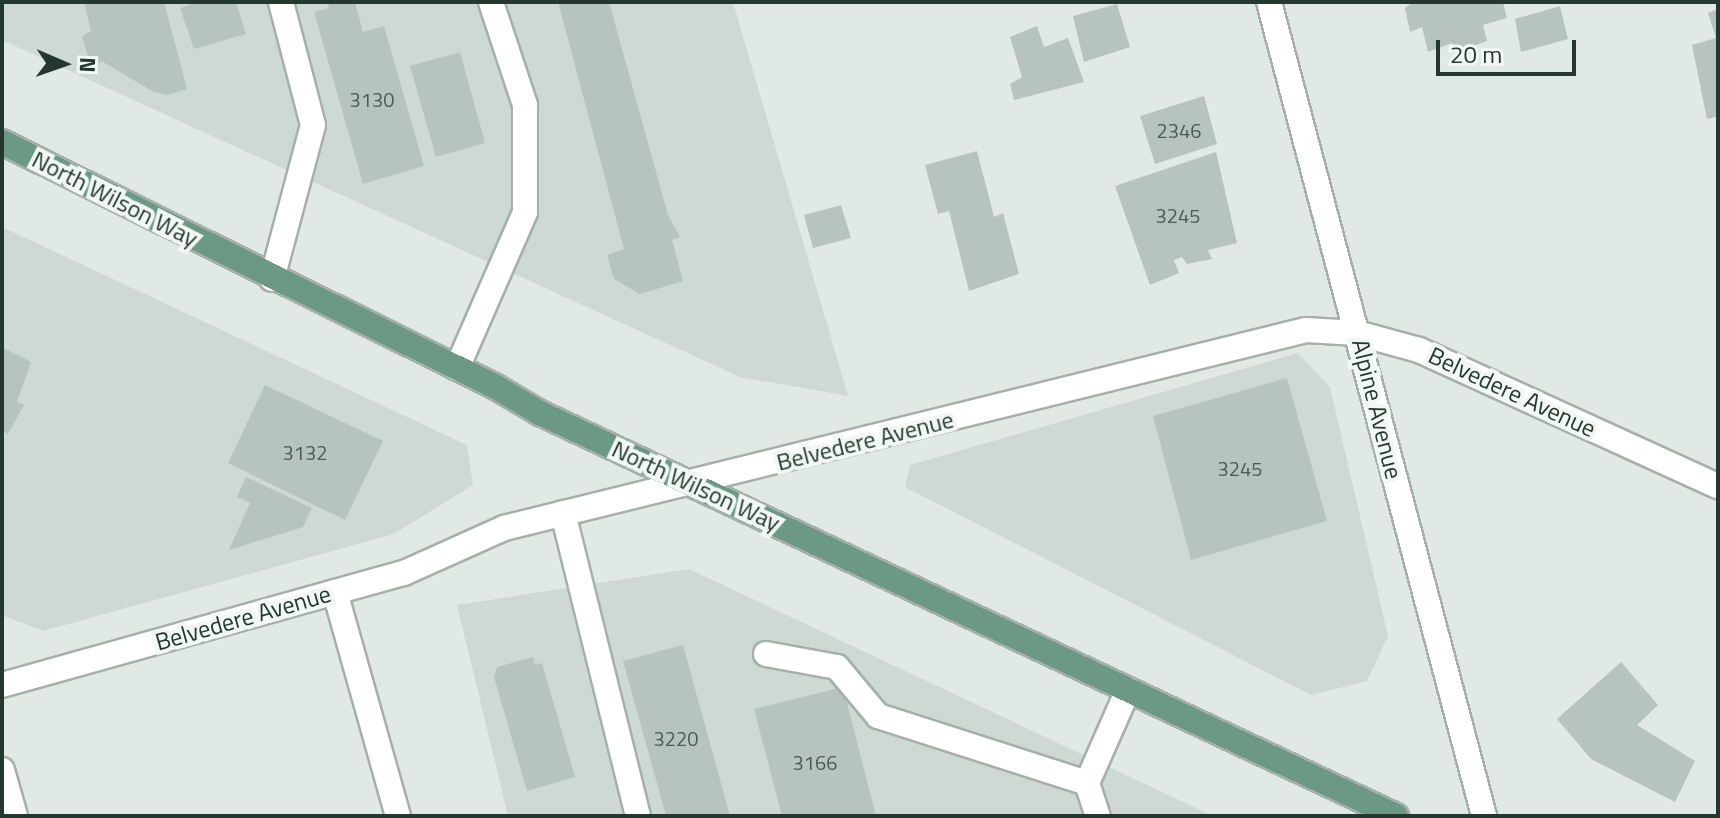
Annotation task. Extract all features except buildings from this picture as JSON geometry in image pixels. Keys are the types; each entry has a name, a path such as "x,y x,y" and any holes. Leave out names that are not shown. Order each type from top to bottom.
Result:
{"main road":[{"name":"North Wilson Way","path":"2,142 272,279 688,483 1387,813"}],"street":[{"path":"272,279 313,125 281,2"},
{"path":"457,368 525,212 525,105 491,2"},
{"name":"Alpine Avenue","path":"1269,2 1484,816"},
{"name":"Belvedere Avenue","path":"2,685 335,592 455,554 504,528 1306,330 1357,333 1419,350 1718,486"},
{"path":"563,513 638,816"},
{"path":"335,592 398,816"},
{"path":"766,654 837,667 878,716 1087,783"},
{"path":"1098,816 1087,783 1128,690"},
{"path":"2,770 15,816"}],"shaded area":[{"path":"2,2 733,2 848,396 740,377 2,40"},
{"path":"2,227 467,445 473,485 394,534 43,631 4,616"},
{"path":"1298,353 1330,387 1388,636 1367,681 1311,695 905,487 910,465"},
{"path":"689,569 1213,816 508,816 457,605"}]}
